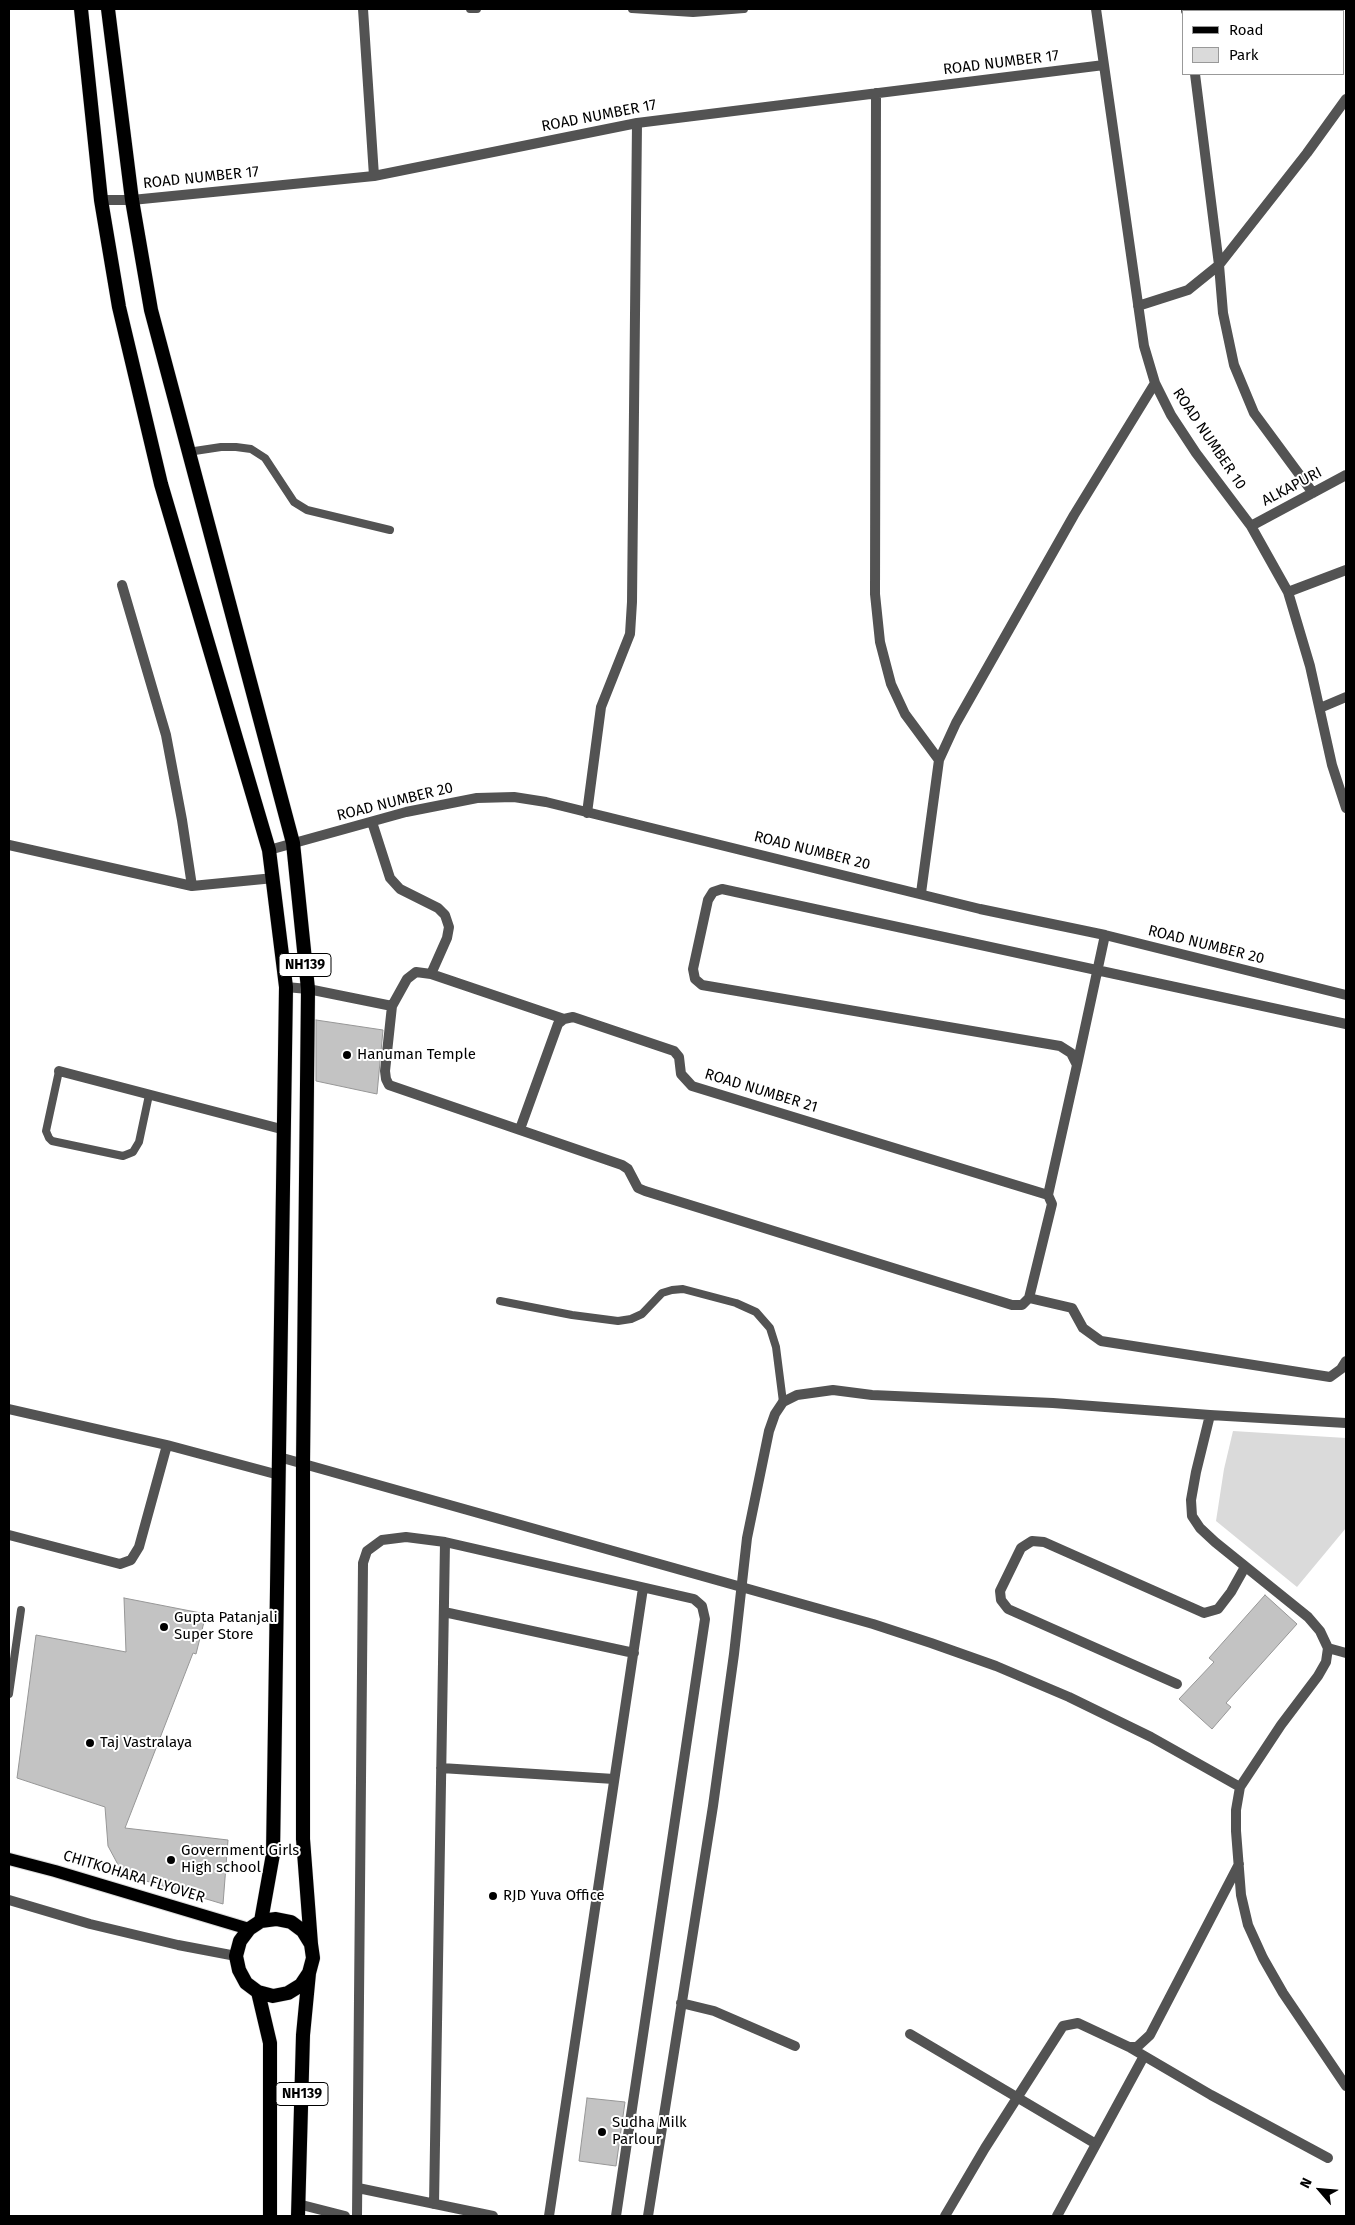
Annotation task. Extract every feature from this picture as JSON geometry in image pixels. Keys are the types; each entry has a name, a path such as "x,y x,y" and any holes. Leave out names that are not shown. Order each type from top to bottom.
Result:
{"highway":[{"name":"NH139","path":"81,9 101,200 119,307 161,484 269,850 274,878 286,988 273,1854 261,1921"},
{"name":"NH139","path":"108,9 132,200 151,310 293,843 308,989 303,1839 313,1958 309,1973 304,2035 298,2210"},
{"path":"309,1973 301,1985 288,1993 273,1996 258,1992 246,1983 238,1970 236,1956 240,1941 248,1929 261,1921 276,1918 291,1922 303,1931 311,1944"},
{"name":"NH139","path":"258,1992 270,2043 270,2216"}],"main road":[{"name":"CHITKOHARA FLYOVER","path":"9,1859 55,1870 248,1929"}],"street":[{"path":"363,9 374,176"},
{"name":"ROAD NUMBER 10","path":"1096,9 1144,346 1154,383 1171,415 1191,445 1251,526 1288,592 1310,666 1332,765 1346,808"},
{"name":"ROAD NUMBER 17","path":"101,200 132,200 374,176 637,122 1104,65"},
{"path":"1195,75 1219,265 1223,313 1237,373 1254,412 1313,492"},
{"path":"876,94 875,594 880,642 891,684 905,714 939,760"},
{"path":"1138,306 1188,290 1219,265 1296,168 1346,99"},
{"path":"587,813 601,707 630,634 632,602 637,122"},
{"path":"921,893 939,760 956,723 1074,515 1154,383"},
{"name":"ALKAPURI","path":"1251,526 1346,475"},
{"path":"1288,592 1346,570"},
{"path":"122,585 166,735 192,886"},
{"path":"1320,708 1346,697"},
{"name":"ROAD NUMBER 20","path":"269,850 406,812 477,798 514,797 546,802 980,909 1105,935 1346,995"},
{"path":"372,822 390,878 400,889 438,908 445,915 449,927 447,938 431,974"},
{"path":"9,845 192,886 274,878"},
{"path":"1076,1064 1071,1053 1060,1046 702,985 694,979 693,969 708,900 713,892 722,888 1346,1024"},
{"path":"564,1019 431,974 416,972 407,979 392,1006 385,1071 386,1079 389,1085 622,1165 628,1169 638,1188 644,1191 1012,1305 1022,1304 1029,1298 1076,1064 1105,935"},
{"path":"286,988 308,989 392,1006"},
{"name":"ROAD NUMBER 21","path":"564,1019 573,1016 674,1051 679,1057 681,1074 692,1086 1050,1200"},
{"path":"520,1129 558,1024 564,1019"},
{"path":"59,1072 285,1130"},
{"path":"1029,1298 1072,1308 1083,1328 1101,1342 1330,1377 1341,1369 1346,1361"},
{"path":"648,2216 713,1806 734,1654 747,1538 765,1448 775,1414 783,1402 797,1395 833,1390 872,1395 1053,1402 1210,1415 1346,1423"},
{"path":"9,1409 167,1445 279,1475"},
{"path":"1210,1415 1191,1500 1192,1516 1200,1528 1308,1617 1320,1631 1328,1648 1326,1662 1318,1676 1280,1725 1240,1787 1236,1810 1241,1895 1248,1925 1263,1958 1288,2000 1346,2086"},
{"path":"9,1535 120,1564 132,1560 139,1547 167,1445"},
{"path":"279,1457 873,1624 996,1666 1069,1697 1151,1737 1240,1787"},
{"path":"357,2216 363,1563 367,1551 382,1540 406,1537 445,1542 643,1588 694,1600 702,1606 706,1619 616,2216"},
{"path":"1177,1684 1008,1609 1000,1600 1000,1591 1021,1548 1032,1541 1044,1542 1204,1613 1218,1609 1231,1592 1245,1567"},
{"path":"434,2204 445,1542"},
{"path":"549,2216 643,1588"},
{"path":"444,1612 634,1653"},
{"path":"1328,1648 1346,1653"},
{"path":"441,1768 614,1779"},
{"path":"1129,2047 1137,2047 1150,2036 1239,1864"},
{"path":"9,1900 107,1928 178,1945 236,1956"},
{"path":"681,2003 714,2011 795,2046"},
{"path":"944,2216 1063,2026 1078,2023 1129,2047 1237,2109 1328,2158"},
{"path":"910,2034 1018,2096 1096,2144"},
{"path":"1058,2216 1144,2056"},
{"path":"358,2188 493,2216"},
{"path":"298,2210 345,2216"}],"lane":[{"path":"470,9 477,9"},
{"path":"632,9 693,13 744,9"},
{"path":"188,452 221,447 251,449 265,458 294,502 307,510 390,530"},
{"path":"59,1072 46,1131 52,1141 123,1156 133,1152 139,1142 149,1095"},
{"path":"500,1301 572,1315 618,1321 631,1319 642,1314 662,1293 672,1290 683,1289 736,1303 756,1312 770,1328 776,1348 783,1402"},
{"path":"9,1694 21,1610"}],"green space":[{"path":"1233,1431 1346,1438 1346,1528 1297,1587 1216,1521 1224,1469"}],"building":[{"name":"Hanuman Temple","path":"316,1020 383,1030 377,1094 316,1081"},
{"path":"1265,1595 1297,1624 1226,1703 1231,1707 1212,1729 1179,1699 1214,1662 1209,1658"},
{"name":"Taj Vastralaya","path":"124,1598 206,1614 196,1654 193,1653 125,1828 228,1840 223,1904 123,1874 108,1846 105,1807 17,1778 36,1635 126,1652"},
{"name":"Sudha Milk Parlour","path":"587,2098 625,2102 616,2166 579,2161"}],"place":[{"name":"Hanuman Temple","path":"347,1055"},
{"name":"Gupta Patanjali Super Store","path":"164,1627"},
{"name":"Taj Vastralaya","path":"90,1743"},
{"name":"Government Girls High school","path":"171,1860"},
{"name":"RJD Yuva Office","path":"493,1896"},
{"name":"Sudha Milk Parlour","path":"602,2132"}]}
